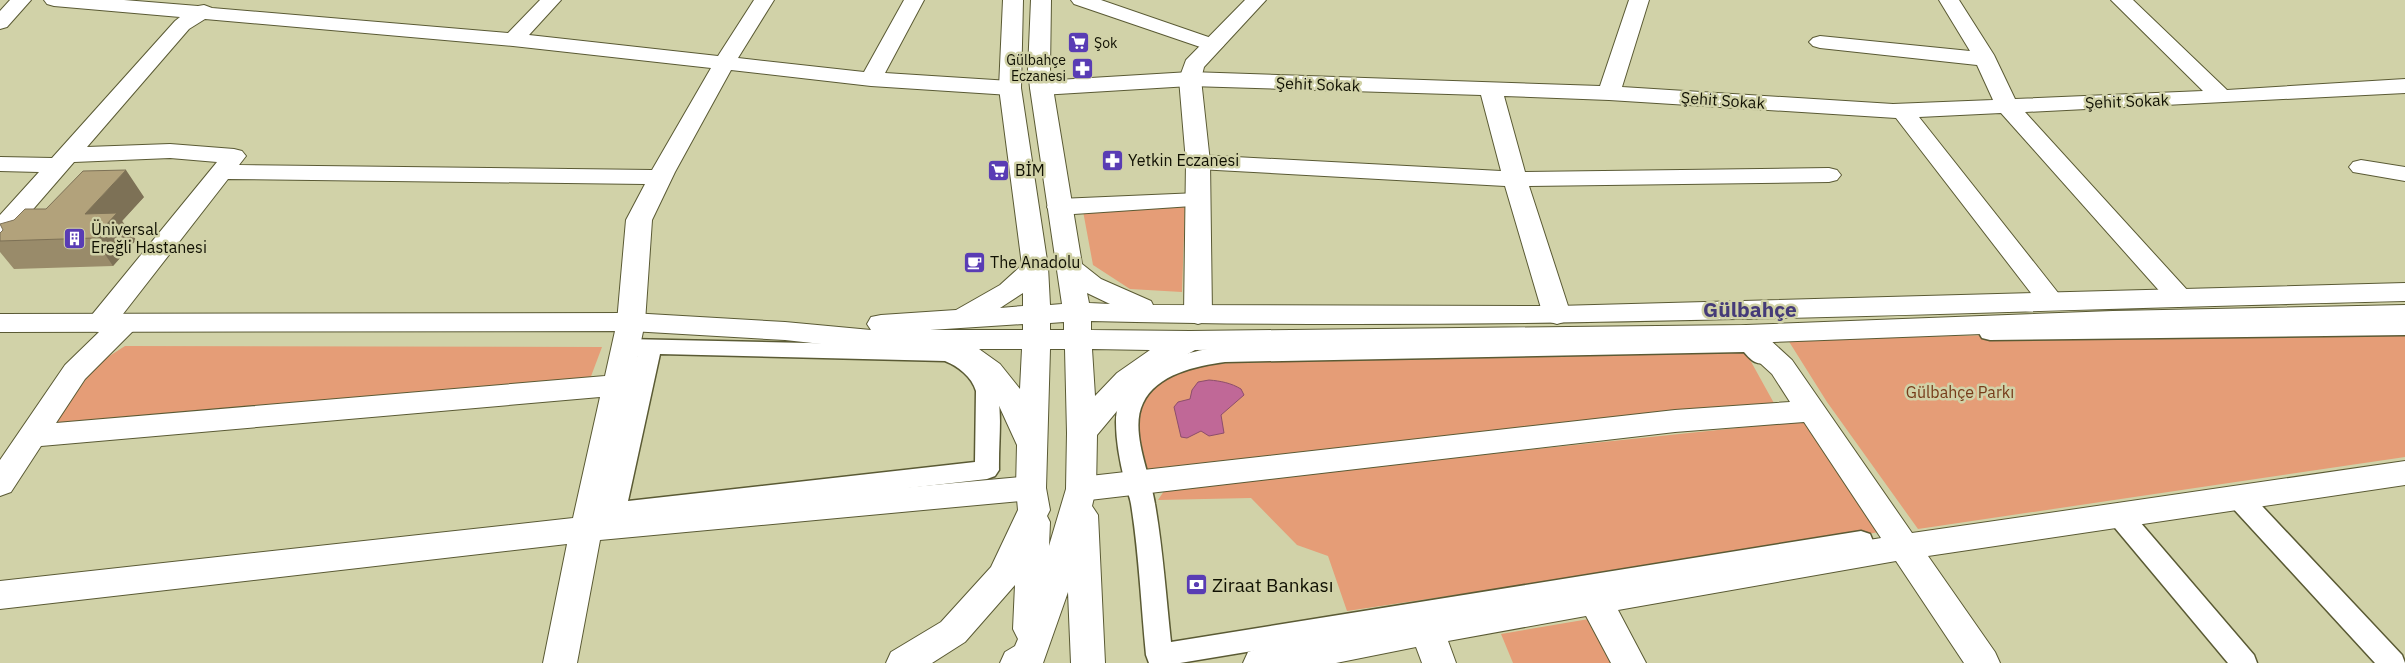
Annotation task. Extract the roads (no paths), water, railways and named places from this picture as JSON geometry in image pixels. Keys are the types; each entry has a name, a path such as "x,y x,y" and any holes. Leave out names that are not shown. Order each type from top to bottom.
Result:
{"street":[{"path":"0,23 21,0"},
{"path":"54,0 204,11 513,40 871,79 1010,88"},
{"path":"513,40 551,0"},
{"path":"0,323 112,323 636,338 946,354 961,359 984,381 987,391 987,470 613,512 636,338 639,220 660,177 725,62 764,0"},
{"path":"871,79 914,0"},
{"path":"1014,0 1010,88 1035,267 1036,326 1033,499 1025,661"},
{"path":"1041,0 1039,70 1041,88 1080,339 1081,489 1088,663"},
{"path":"1082,0 1213,46"},
{"path":"1194,328 1198,162 1190,79 1194,65 1256,0"},
{"path":"1609,93 1639,0"},
{"path":"1949,0 1984,59 2007,106 2180,298"},
{"path":"2121,0 2222,97"},
{"path":"0,231 182,25 204,11"},
{"path":"1820,42 1984,59"},
{"name":"Şehit Sokak","path":"1041,88 1190,79 1609,93 1902,110 2222,97 2405,86"},
{"path":"1491,90 1515,179 1557,315"},
{"path":"1902,110 2050,300"},
{"path":"0,164 170,151 234,156 75,372 0,484"},
{"path":"1198,162 1515,179 1829,175"},
{"path":"2361,167 2405,174"},
{"path":"222,172 660,177"},
{"path":"1059,207 1198,200"},
{"path":"958,318 1009,291 1035,267"},
{"path":"1070,268 1109,295 1194,328 1746,334 2113,320 2405,314"},
{"path":"636,338 785,331 958,318 1036,326 1080,339 1194,328 1557,315 2050,300 2405,292"},
{"path":"785,331 876,340 938,340 1036,326 1077,312 1156,314"},
{"path":"1082,433 1106,401 1137,370 1194,328"},
{"path":"1781,336 2405,328"},
{"path":"1746,334 1782,367 1983,663"},
{"path":"560,663 617,385 636,338"},
{"path":"938,340 978,359 1000,380 1008,392 1033,448"},
{"path":"1772,369 1750,344 1209,356 1186,361 1153,378 1138,392 1130,405 1128,426 1135,483 1142,502 1158,655 1861,541"},
{"path":"32,436 617,385"},
{"path":"1081,489 1675,421 1811,411"},
{"path":"1260,663 1427,630 1903,547 2405,473"},
{"path":"1025,661 1054,583 1081,489"},
{"path":"2238,497 2392,663"},
{"path":"0,594 586,529 1033,499"},
{"path":"904,663 953,632 1003,576 1033,499"},
{"path":"2119,515 2244,663"},
{"path":"1595,600 1629,663"},
{"path":"1427,630 1438,663"}],"place":[{"name":"Şok","path":"1078,43"},
{"name":"Gülbahçe Eczanesi","path":"1082,68"},
{"name":"Yetkin Eczanesi","path":"1112,160"},
{"name":"BİM","path":"999,170"},
{"name":"Üniversal Ereğli Hastanesi","path":"75,238"},
{"name":"The Anadolu","path":"974,262"},
{"name":"Ziraat Bankası","path":"1196,585"}],"district":[{"name":"Gülbahçe","path":"1750,310"}],"park label":[{"name":"Gülbahçe Parkı","path":"1960,392"}]}
